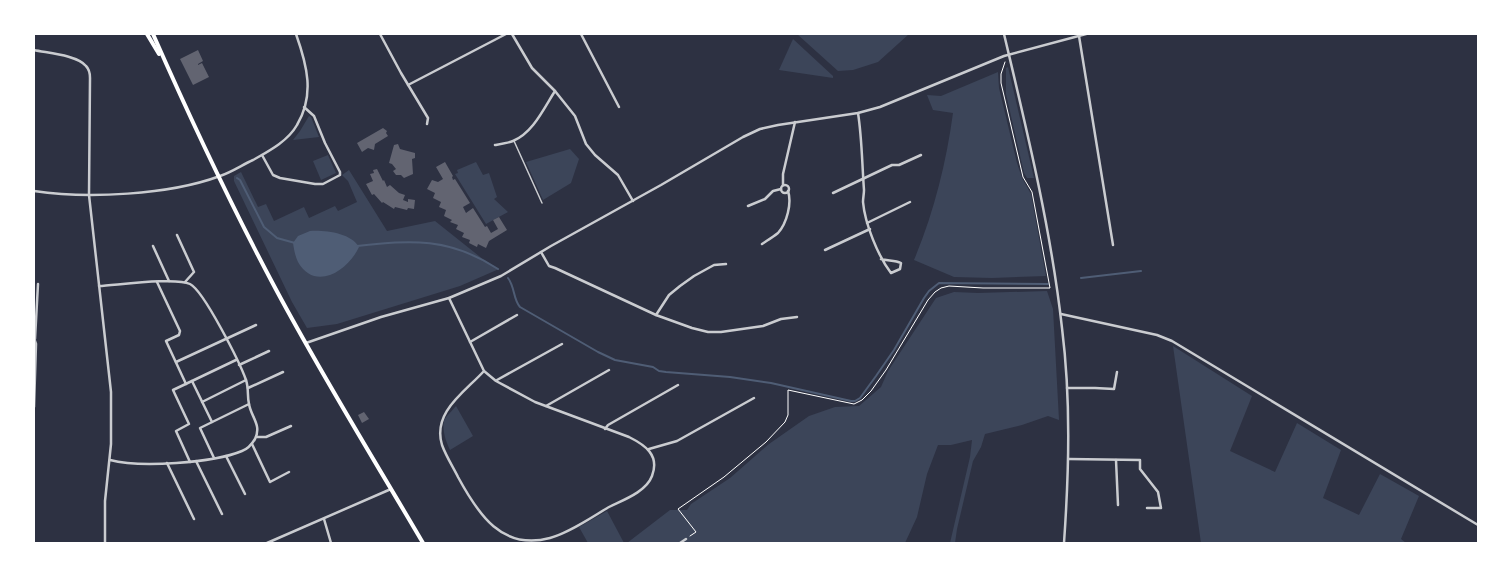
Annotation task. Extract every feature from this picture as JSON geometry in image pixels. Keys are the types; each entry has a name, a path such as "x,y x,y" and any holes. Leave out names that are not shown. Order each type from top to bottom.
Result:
{"main road":[{"path":"147,34 167,66"},
{"path":"153,34 219,176 272,283 423,543"}],"street":[{"path":"34,191 89,195 168,188 196,183 219,176 262,155 290,137 298,124 304,107 309,83 296,34"},
{"path":"380,34 428,118 427,124"},
{"path":"408,85 506,34"},
{"path":"512,34 532,68 555,91 575,116 586,144 594,155 618,175 633,201"},
{"path":"581,34 619,107"},
{"path":"1004,34 1043,202 1062,328 1067,388 1069,459 1064,543"},
{"path":"306,343 381,317 449,298 501,276 743,136 760,129 795,122 858,113 880,107 1009,54 1086,34"},
{"path":"1079,36 1113,245"},
{"path":"34,50 75,59 86,66 90,78 89,195 111,392 112,427 104,515 105,543"},
{"path":"495,145 514,141 521,137 539,117 555,91"},
{"path":"262,155 274,175 280,178 322,184 337,178 340,175 340,172 325,143 314,116 304,107"},
{"path":"858,113 862,135 863,201 867,223 881,259 891,273 900,269 901,263 896,260 888,261 881,259"},
{"path":"781,189 783,185 782,174 795,122"},
{"path":"833,193 892,165 899,165 921,155"},
{"path":"762,244 778,232 784,224 789,208 790,197 788,186 783,185"},
{"path":"748,206 765,199 773,191 781,189 783,192 788,191"},
{"path":"867,223 910,202"},
{"path":"825,250 870,229"},
{"path":"177,235 194,272 185,282"},
{"path":"153,246 169,281"},
{"path":"541,252 549,266 656,315 692,328 708,332 721,332 763,326 781,319 797,317"},
{"path":"656,315 669,295 680,286 714,265 726,264"},
{"path":"99,286 169,281 191,284 197,290 226,338 239,365 246,380 249,404 257,425 256,437 252,444 242,451 226,456 190,462 167,463 120,463 110,460"},
{"path":"157,282 180,331 179,335 166,341 186,384"},
{"path":"34,407 35,339 38,284"},
{"path":"449,298 484,371 496,381 523,396 641,443 649,449 653,462 652,476 643,489 550,538 527,540 505,535 488,523 475,506 449,460 442,444 440,430 441,420 447,408 484,371"},
{"path":"1060,314 1157,335 1172,341 1478,525"},
{"path":"470,342 517,315"},
{"path":"176,362 256,325"},
{"path":"496,381 562,344"},
{"path":"239,365 269,351"},
{"path":"190,462 176,431 189,424 173,390 236,360"},
{"path":"545,406 609,370"},
{"path":"248,388 283,372"},
{"path":"1067,388 1114,389 1117,372"},
{"path":"202,402 246,380"},
{"path":"192,381 212,422"},
{"path":"605,429 608,425 678,385"},
{"path":"649,449 677,441 754,398"},
{"path":"214,458 200,428 249,404"},
{"path":"256,437 266,437 291,426"},
{"path":"252,444 270,482 289,472"},
{"path":"226,456 245,494"},
{"path":"1069,459 1140,460 1140,469 1158,492 1161,508 1147,508"},
{"path":"1116,460 1118,505"},
{"path":"196,461 222,514"},
{"path":"167,463 194,519"},
{"path":"267,543 391,489"},
{"path":"324,519 331,543"},
{"path":"680,543 686,539"}],"lane":[{"path":"514,141 542,203"}],"path":[{"path":"686,539 696,532 678,509 724,477 766,442 785,422 788,415 788,390 854,404 862,400 871,391 886,370 928,300 941,288 949,286 983,288 1050,288 1032,192 1023,177 1001,83 1001,74 1005,62 1004,56"}],"shaded area":[{"path":"797,34 909,34 878,62 853,70 838,71"},
{"path":"793,39 833,76 833,78 779,70"},
{"path":"1008,67 1034,178 1027,178 1024,173 1006,94 1006,68"},
{"path":"998,72 999,88 1017,163 1022,178 1031,194 1046,276 992,278 954,277 914,260 928,224 938,188 947,151 953,113 933,110 927,95 941,96"},
{"path":"309,116 311,117 319,137 293,140 300,131"},
{"path":"570,149 579,159 571,183 543,200 526,162"},
{"path":"328,155 336,173 321,180 313,161"},
{"path":"476,162 483,175 489,173 497,197 494,199 508,212 486,224 455,174 458,173 457,170"},
{"path":"349,170 387,231 435,221 484,260 499,269 460,286 337,324 307,328 292,302 234,181 234,176 241,172 258,207 266,204 274,221 304,207 309,218 335,206 338,211 357,202 348,181 342,175"},
{"path":"310,231 337,233 350,238 359,247 354,256 339,270 331,275 322,277 313,276 305,271 298,262 293,243 298,236"},
{"path":"1047,291 1053,309 1059,420 1048,416 1022,425 985,434 981,447 973,461 955,543 950,543 970,457 972,440 951,445 938,445 927,474 917,517 905,543 627,543 670,510 687,510 691,504 730,478 769,444 809,416 835,407 859,406 881,387 888,371 936,298 954,292 978,293"},
{"path":"1173,346 1252,396 1230,451 1275,472 1297,423 1341,450 1323,498 1359,515 1380,474 1419,496 1401,539 1406,543 1201,543"},
{"path":"456,406 473,436 450,450 445,436 444,421"},
{"path":"607,511 624,543 588,543 579,527"}],"building":[{"path":"198,50 203,61 198,65 202,63 209,77 193,85 180,59"},
{"path":"383,128 387,131 386,133 388,136 375,144 374,150 368,148 362,152 357,143"},
{"path":"398,144 400,149 415,153 415,158 412,159 413,174 404,178 401,175 396,175 393,171 396,169 389,163 394,145"},
{"path":"445,162 453,176 453,180 455,179 470,203 463,207 466,213 473,208 485,227 487,226 491,233 498,229 493,220 499,217 507,230 489,241 486,248 478,244 477,247 469,243 470,240 462,237 464,233 456,229 458,225 450,222 452,220 444,216 446,210 439,207 441,202 433,198 435,193 427,189 432,180 438,182 443,179 436,167"},
{"path":"377,169 387,187 390,185 399,193 405,195 403,200 408,202 408,199 415,200 414,209 408,208 407,210 395,207 394,209 383,202 382,203 374,194 372,195 366,184 373,181 370,174 374,173 373,170"},
{"path":"364,412 369,419 362,423 358,415"}],"waterway":[{"path":"237,178 240,180 264,227 277,238 295,243"},
{"path":"357,246 413,242 430,243 463,251 498,269"},
{"path":"1081,278 1141,271"},
{"path":"508,278 520,307 598,352 615,360 653,367 659,371 730,377 771,383 851,401 855,401 860,398 894,350 924,298 929,291 939,283 1048,284"}]}
